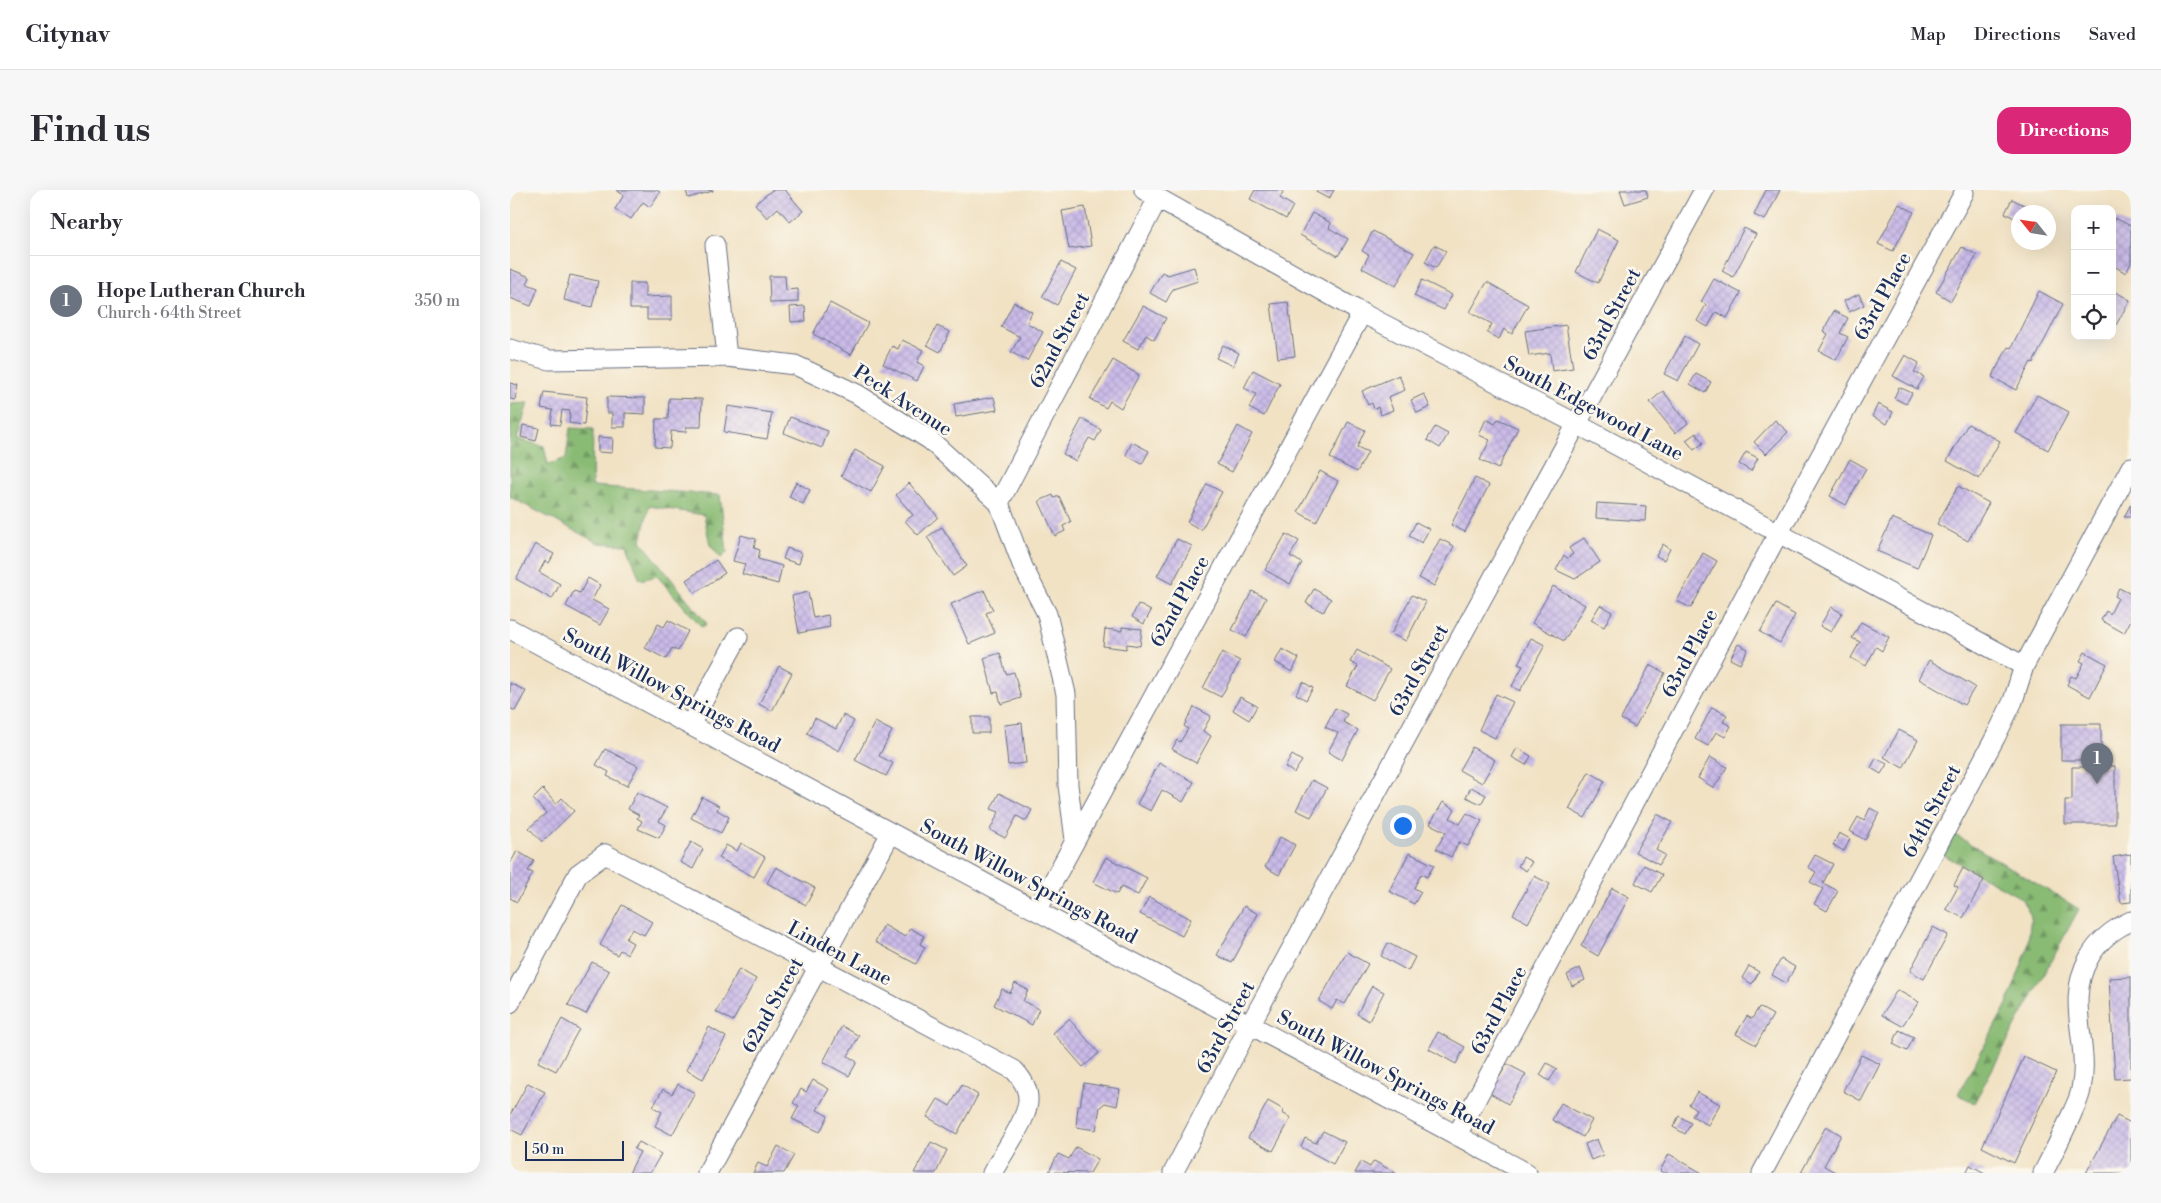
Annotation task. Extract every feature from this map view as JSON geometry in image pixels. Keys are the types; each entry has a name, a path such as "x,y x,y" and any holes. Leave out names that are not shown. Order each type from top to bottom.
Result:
{"street":[{"name":"63rd Street","path":"1173,1173 1250,1025 1704,190"},
{"name":"63rd Place","path":"1457,1135 1779,532 1964,193"},
{"name":"South Edgewood Lane","path":"1151,194 1362,313 1577,424 2024,666"},
{"name":"62nd Street","path":"999,503 1151,194"},
{"path":"715,245 726,357"},
{"name":"62nd Place","path":"1037,911 1362,313"},
{"name":"Peck Avenue","path":"510,349 549,360 726,357 795,365 857,394 930,440 999,503 1023,567 1047,614 1066,694 1068,785 1075,840"},
{"name":"64th Street","path":"1762,1173 1996,736 2013,701 2024,666 2131,467"},
{"name":"South Willow Springs Road","path":"510,628 1527,1173"},
{"path":"690,725 738,638"},
{"name":"62nd Street","path":"706,1173 891,832"},
{"name":"Linden Lane","path":"510,1003 578,874 605,854 1014,1070 1024,1080 1028,1091 1028,1111 992,1173"},
{"path":"2043,1173 2061,1138 2081,1090 2083,1069 2077,1003 2084,966 2093,950 2107,934 2131,920"}],"green space":[{"path":"528,403 517,439 544,446 548,465 566,458 570,428 593,429 592,486 720,495 727,552 721,558 710,545 704,515 649,506 641,541 707,624 702,627 657,576 640,580 627,545 598,543 510,497 510,404"},
{"path":"1952,833 2079,909 1974,1103 1958,1094 2007,1004 2027,950 2031,916 2021,898 1942,854"}],"building":[{"path":"616,190 656,190 660,192 650,207 643,202 631,219 615,209 624,195"},
{"path":"686,190 713,190 713,191 688,198"},
{"path":"772,190 785,190 803,211 790,222 778,208 767,218 755,204"},
{"path":"1255,190 1284,190 1280,198 1293,206 1286,219 1250,199"},
{"path":"1317,190 1334,190 1329,199 1316,192"},
{"path":"1620,190 1646,190 1648,197 1625,204"},
{"path":"1766,190 1780,190 1765,220 1754,215"},
{"path":"2012,199 2024,205 2011,205 2011,216 2005,213"},
{"path":"1899,204 1914,212 1893,251 1878,244"},
{"path":"1085,207 1091,246 1069,249 1062,211"},
{"path":"1312,213 1331,223 1329,228 1348,239 1338,256 1300,235"},
{"path":"2116,218 2131,226 2131,263 2126,273 2116,267"},
{"path":"1744,228 1756,234 1733,277 1722,271"},
{"path":"1597,229 1619,240 1598,283 1576,272"},
{"path":"1373,231 1414,253 1396,286 1362,268 1369,255 1362,251"},
{"path":"1434,245 1446,251 1436,268 1425,262"},
{"path":"1962,247 1977,255 1951,301 1936,292"},
{"path":"1061,262 1076,270 1057,305 1042,297"},
{"path":"1194,267 1198,281 1173,289 1166,302 1150,293 1162,272 1168,275"},
{"path":"510,269 530,277 527,284 538,288 531,306 510,298"},
{"path":"570,275 598,281 592,307 564,300"},
{"path":"769,276 785,276 786,290 798,289 798,302 770,303"},
{"path":"1714,279 1741,293 1727,318 1716,312 1708,327 1697,321 1706,305 1701,302"},
{"path":"1422,280 1452,295 1444,310 1414,296"},
{"path":"1487,282 1528,305 1512,334 1504,329 1499,339 1487,333 1492,324 1470,312"},
{"path":"630,283 645,283 645,297 672,296 672,320 647,320 647,309 630,309"},
{"path":"2039,291 2063,304 2033,363 2031,362 2016,390 1992,377 2008,347 2011,348"},
{"path":"2116,292 2130,300 2116,325"},
{"path":"1859,294 1864,305 1849,312 1844,301"},
{"path":"1014,302 1032,312 1027,323 1043,332 1027,361 1011,352 1020,337 1001,327"},
{"path":"1288,302 1295,356 1278,358 1271,304"},
{"path":"830,303 868,323 851,355 813,334"},
{"path":"805,306 806,321 791,322 790,307"},
{"path":"1143,306 1166,318 1154,340 1146,335 1138,349 1123,341"},
{"path":"1834,311 1848,318 1840,333 1848,337 1836,360 1819,351 1828,334 1823,331"},
{"path":"1566,325 1573,368 1552,371 1550,353 1529,356 1525,331"},
{"path":"937,326 950,332 940,352 927,345"},
{"path":"1685,336 1698,344 1678,381 1664,374"},
{"path":"902,340 923,350 917,362 924,366 917,381 883,364 892,346 898,349"},
{"path":"1223,345 1239,353 1233,366 1216,358"},
{"path":"1905,355 1919,363 1914,372 1924,377 1917,389 1893,376"},
{"path":"1113,360 1139,375 1121,408 1110,401 1106,408 1090,399"},
{"path":"1253,370 1280,384 1264,416 1249,408 1256,394 1244,388"},
{"path":"1696,374 1711,382 1705,393 1690,384"},
{"path":"1399,375 1405,390 1388,397 1393,410 1381,415 1378,407 1374,409 1372,403 1368,405 1362,391"},
{"path":"510,383 518,385 515,400 510,399"},
{"path":"1899,387 1912,393 1906,404 1894,398"},
{"path":"1663,391 1688,423 1675,433 1650,402"},
{"path":"544,392 587,397 584,425 569,423 570,411 562,410 560,425 551,424 553,410 541,408"},
{"path":"1424,394 1430,407 1417,413 1411,400"},
{"path":"2037,395 2069,412 2048,450 2016,433"},
{"path":"607,397 645,398 645,414 625,413 625,427 612,427 612,413 607,413"},
{"path":"994,397 997,410 956,417 954,404"},
{"path":"669,398 702,399 701,427 686,427 686,432 671,431 670,448 655,447 656,419 668,419"},
{"path":"1878,404 1893,412 1887,424 1872,416"},
{"path":"728,406 772,413 767,439 724,432"},
{"path":"790,417 828,431 822,448 784,433"},
{"path":"1082,419 1101,430 1095,441 1089,438 1076,461 1063,454"},
{"path":"1486,419 1495,424 1498,419 1518,428 1498,469 1480,460 1490,440 1479,435"},
{"path":"1775,420 1788,432 1766,454 1754,442"},
{"path":"1348,422 1365,430 1357,447 1368,452 1357,472 1330,458"},
{"path":"1968,424 2000,441 1979,479 1947,461"},
{"path":"523,425 539,428 536,441 521,437"},
{"path":"1238,426 1252,434 1232,472 1217,464"},
{"path":"1435,427 1448,434 1440,448 1427,440"},
{"path":"1696,433 1703,443 1694,450 1686,440"},
{"path":"598,437 613,438 612,453 598,452"},
{"path":"1132,442 1149,451 1142,464 1126,455"},
{"path":"855,450 885,466 871,492 841,476"},
{"path":"1746,452 1758,458 1751,471 1739,464"},
{"path":"1850,459 1866,468 1846,505 1830,496"},
{"path":"1320,471 1338,481 1316,522 1298,512"},
{"path":"1475,478 1489,485 1465,532 1451,525"},
{"path":"796,482 810,490 803,504 789,497"},
{"path":"909,483 938,517 918,535 905,521 913,515 896,495"},
{"path":"1207,484 1222,492 1201,530 1187,522"},
{"path":"1958,486 1989,503 1968,541 1937,524"},
{"path":"1053,495 1054,498 1059,496 1071,522 1063,526 1065,531 1055,536 1039,501"},
{"path":"1597,503 1646,506 1645,521 1596,518"},
{"path":"2131,504 2131,517 2124,517"},
{"path":"1892,518 1931,535 1917,568 1877,551"},
{"path":"1416,522 1429,529 1422,543 1409,536"},
{"path":"942,527 967,566 953,576 927,537"},
{"path":"1286,534 1299,541 1290,556 1302,563 1290,584 1265,570"},
{"path":"741,535 756,539 754,548 760,550 758,559 782,566 778,584 742,574 745,564 733,561"},
{"path":"1584,538 1600,562 1575,579 1556,570 1564,555 1567,558 1573,554 1569,548"},
{"path":"1177,539 1192,546 1172,584 1157,576"},
{"path":"1440,539 1454,546 1434,586 1419,578"},
{"path":"535,544 554,554 549,563 545,561 539,572 560,584 552,599 516,579"},
{"path":"1663,544 1670,549 1664,560 1656,556"},
{"path":"787,548 802,553 799,564 783,559"},
{"path":"1703,553 1717,561 1691,608 1677,601"},
{"path":"716,560 725,573 695,593 686,580"},
{"path":"588,578 600,585 592,600 609,609 600,625 566,606 574,591 580,593"},
{"path":"1553,586 1585,605 1564,641 1532,623"},
{"path":"2119,588 2131,594 2131,620 2124,633 2101,620 2106,611 2110,614 2118,598 2115,596"},
{"path":"1314,589 1331,599 1323,612 1306,603"},
{"path":"984,590 993,610 986,613 995,633 969,644 951,604"},
{"path":"1252,591 1266,598 1246,637 1232,630"},
{"path":"808,592 813,618 828,615 830,627 799,633 792,596"},
{"path":"1412,595 1426,602 1406,641 1391,634"},
{"path":"1138,604 1151,611 1144,624 1132,617"},
{"path":"1776,604 1795,615 1780,643 1760,632"},
{"path":"1600,605 1612,612 1604,627 1591,620"},
{"path":"1831,607 1842,613 1831,632 1820,626"},
{"path":"668,620 688,631 678,651 672,648 666,659 645,648 658,624 664,627"},
{"path":"1861,622 1889,637 1882,651 1876,647 1866,666 1851,658 1860,642 1852,638"},
{"path":"1122,627 1142,629 1140,646 1127,644 1126,649 1103,646 1105,629 1122,631"},
{"path":"1531,638 1545,645 1520,691 1512,686 1523,666 1518,664"},
{"path":"1738,644 1748,649 1740,664 1730,659"},
{"path":"1282,649 1299,658 1292,672 1275,662"},
{"path":"1357,650 1390,669 1373,700 1347,686 1358,666 1350,662"},
{"path":"1222,652 1240,661 1221,697 1203,688"},
{"path":"2085,652 2107,664 2090,697 2067,685 2071,676 2076,678 2084,663 2080,661"},
{"path":"1000,653 1006,674 1014,672 1021,698 1001,704 998,692 993,693 984,658"},
{"path":"1929,660 1975,687 1964,705 1919,679"},
{"path":"1650,665 1665,673 1635,727 1621,719"},
{"path":"779,666 792,673 772,711 759,704"},
{"path":"1303,682 1313,688 1306,700 1296,694"},
{"path":"510,683 526,691 515,711 510,708"},
{"path":"1496,694 1513,702 1495,738 1479,730"},
{"path":"1240,697 1257,706 1249,720 1233,710"},
{"path":"1194,707 1211,716 1203,731 1211,736 1196,763 1172,749 1177,740 1180,742 1188,729 1184,726"},
{"path":"1712,707 1727,715 1723,722 1731,726 1725,737 1716,732 1708,746 1695,739"},
{"path":"1335,708 1347,714 1343,722 1358,730 1342,760 1328,752 1338,733 1325,727"},
{"path":"843,715 854,721 839,751 807,733 815,718 836,729"},
{"path":"972,717 989,717 989,733 972,733"},
{"path":"875,722 892,731 879,756 893,763 886,776 855,760"},
{"path":"1022,723 1026,763 1008,765 1004,725"},
{"path":"2061,724 2101,724 2101,760 2098,760 2098,766 2115,766 2115,824 2065,824 2065,800 2072,800 2072,767 2084,767 2084,760 2061,760"},
{"path":"1899,730 1918,740 1903,768 1884,757"},
{"path":"1472,747 1495,760 1482,783 1459,770"},
{"path":"1517,748 1531,756 1526,765 1512,757"},
{"path":"605,749 638,766 627,786 607,776 609,772 596,765"},
{"path":"1292,755 1302,761 1294,773 1285,767"},
{"path":"1710,757 1727,767 1714,788 1698,778"},
{"path":"1876,758 1887,764 1881,774 1871,768"},
{"path":"1159,763 1194,782 1183,802 1162,790 1151,811 1137,804"},
{"path":"1589,772 1605,781 1585,818 1569,809"},
{"path":"1312,780 1327,788 1311,817 1296,810"},
{"path":"1471,787 1486,795 1481,804 1466,797"},
{"path":"543,789 556,804 562,798 574,811 542,842 529,828 546,813 533,799"},
{"path":"637,792 667,808 659,821 666,825 659,838 638,829 642,821 637,818 639,815 628,809"},
{"path":"999,793 1032,810 1026,821 1017,816 1005,838 990,830 999,812 991,809"},
{"path":"702,797 719,806 717,810 729,817 721,833 691,818"},
{"path":"1443,802 1455,809 1450,818 1460,824 1467,813 1482,821 1468,846 1459,842 1451,857 1436,849 1446,832 1430,824"},
{"path":"1870,808 1879,813 1865,840 1850,831 1858,817 1864,821"},
{"path":"1657,814 1672,822 1656,850 1665,855 1659,865 1635,852"},
{"path":"1839,833 1850,839 1844,851 1833,845"},
{"path":"1280,837 1295,845 1279,875 1265,867"},
{"path":"691,842 703,849 693,869 680,862"},
{"path":"741,843 765,857 754,877 719,858 726,845 737,851"},
{"path":"517,851 534,861 528,871 533,873 517,902 510,898 510,864"},
{"path":"1409,853 1434,865 1427,877 1421,874 1414,888 1421,892 1414,904 1389,891"},
{"path":"2131,854 2131,902 2121,903 2113,857"},
{"path":"1815,855 1833,864 1823,883 1838,891 1827,911 1814,904 1823,889 1810,882 1816,872 1808,867"},
{"path":"1106,857 1147,878 1138,895 1121,887 1117,894 1093,882"},
{"path":"1523,857 1532,862 1526,871 1518,866"},
{"path":"1644,865 1662,875 1652,892 1635,883"},
{"path":"776,867 815,888 806,905 767,883"},
{"path":"1963,868 1984,880 1963,918 1946,909 1958,887 1954,885"},
{"path":"1534,876 1550,884 1528,923 1513,914"},
{"path":"1612,888 1629,897 1598,956 1581,946"},
{"path":"1149,897 1191,919 1182,936 1140,914"},
{"path":"622,905 652,922 644,935 632,929 626,939 633,943 627,954 620,950 617,955 600,945"},
{"path":"1244,906 1258,914 1232,963 1217,955"},
{"path":"884,925 905,937 910,928 924,936 920,944 925,947 916,964 875,942"},
{"path":"1933,927 1948,935 1924,979 1910,971"},
{"path":"1388,943 1415,957 1408,971 1381,956"},
{"path":"1347,952 1368,964 1345,1004 1337,1000 1332,1009 1319,1001"},
{"path":"1781,959 1795,967 1786,983 1772,975"},
{"path":"592,962 609,971 586,1014 568,1005"},
{"path":"1749,966 1759,972 1752,984 1742,978"},
{"path":"1580,968 1585,980 1572,986 1567,975"},
{"path":"739,969 756,979 733,1021 716,1012"},
{"path":"2131,977 2131,1078 2115,1079 2109,978"},
{"path":"1015,983 1028,990 1023,1001 1039,1009 1032,1025 994,1005 1002,989 1010,993"},
{"path":"1372,986 1384,992 1369,1021 1357,1014"},
{"path":"1897,990 1919,1002 1902,1026 1882,1015"},
{"path":"1759,1007 1773,1015 1756,1045 1736,1034 1747,1016 1752,1019"},
{"path":"562,1019 579,1029 556,1071 538,1062"},
{"path":"1069,1019 1099,1053 1083,1067 1053,1033"},
{"path":"842,1026 859,1036 848,1056 857,1062 849,1076 823,1062"},
{"path":"709,1027 726,1037 703,1079 686,1070"},
{"path":"1899,1030 1914,1037 1907,1051 1893,1044"},
{"path":"1438,1032 1465,1047 1456,1064 1429,1049"},
{"path":"1861,1055 1880,1064 1861,1101 1843,1091"},
{"path":"2024,1057 2056,1072 2014,1163 1982,1147"},
{"path":"1547,1063 1557,1069 1549,1081 1540,1075"},
{"path":"1507,1064 1526,1074 1508,1104 1490,1093"},
{"path":"813,1080 829,1089 817,1110 828,1116 820,1132 792,1119 799,1106 793,1103 801,1089 806,1092"},
{"path":"528,1083 545,1092 522,1135 510,1129 510,1115"},
{"path":"1084,1083 1120,1089 1117,1106 1105,1103 1100,1107 1096,1130 1076,1127 1078,1106 1080,1106"},
{"path":"678,1084 695,1093 672,1135 655,1126 662,1112 653,1107 663,1089 672,1094"},
{"path":"962,1085 978,1095 957,1134 927,1117 938,1099 950,1106"},
{"path":"1697,1092 1720,1104 1708,1125 1692,1116 1696,1109 1689,1105"},
{"path":"1268,1101 1284,1110 1282,1113 1291,1118 1273,1151 1248,1138"},
{"path":"1561,1103 1592,1120 1583,1137 1552,1120"},
{"path":"1679,1116 1691,1123 1685,1134 1673,1127"},
{"path":"2117,1116 2131,1123 2131,1173 2086,1173"},
{"path":"1826,1126 1841,1135 1824,1166 1837,1173 1801,1173"},
{"path":"1323,1131 1345,1142 1333,1164 1301,1147 1305,1138 1316,1143"},
{"path":"1597,1139 1603,1155 1591,1160 1585,1144"},
{"path":"639,1142 661,1154 650,1173 629,1173 640,1152 634,1149"},
{"path":"931,1142 947,1150 936,1173 914,1173"},
{"path":"778,1146 794,1155 784,1173 753,1173 758,1163 767,1167"},
{"path":"1076,1147 1098,1159 1090,1173 1049,1172 1058,1154 1069,1159"},
{"path":"1669,1154 1702,1173 1664,1173 1660,1171"},
{"path":"1374,1161 1396,1173 1355,1173 1361,1162 1370,1167"},
{"path":"1970,1165 1985,1173 1966,1173"}],"place":[{"name":"Hope Lutheran Church","path":"2097,784"}]}
